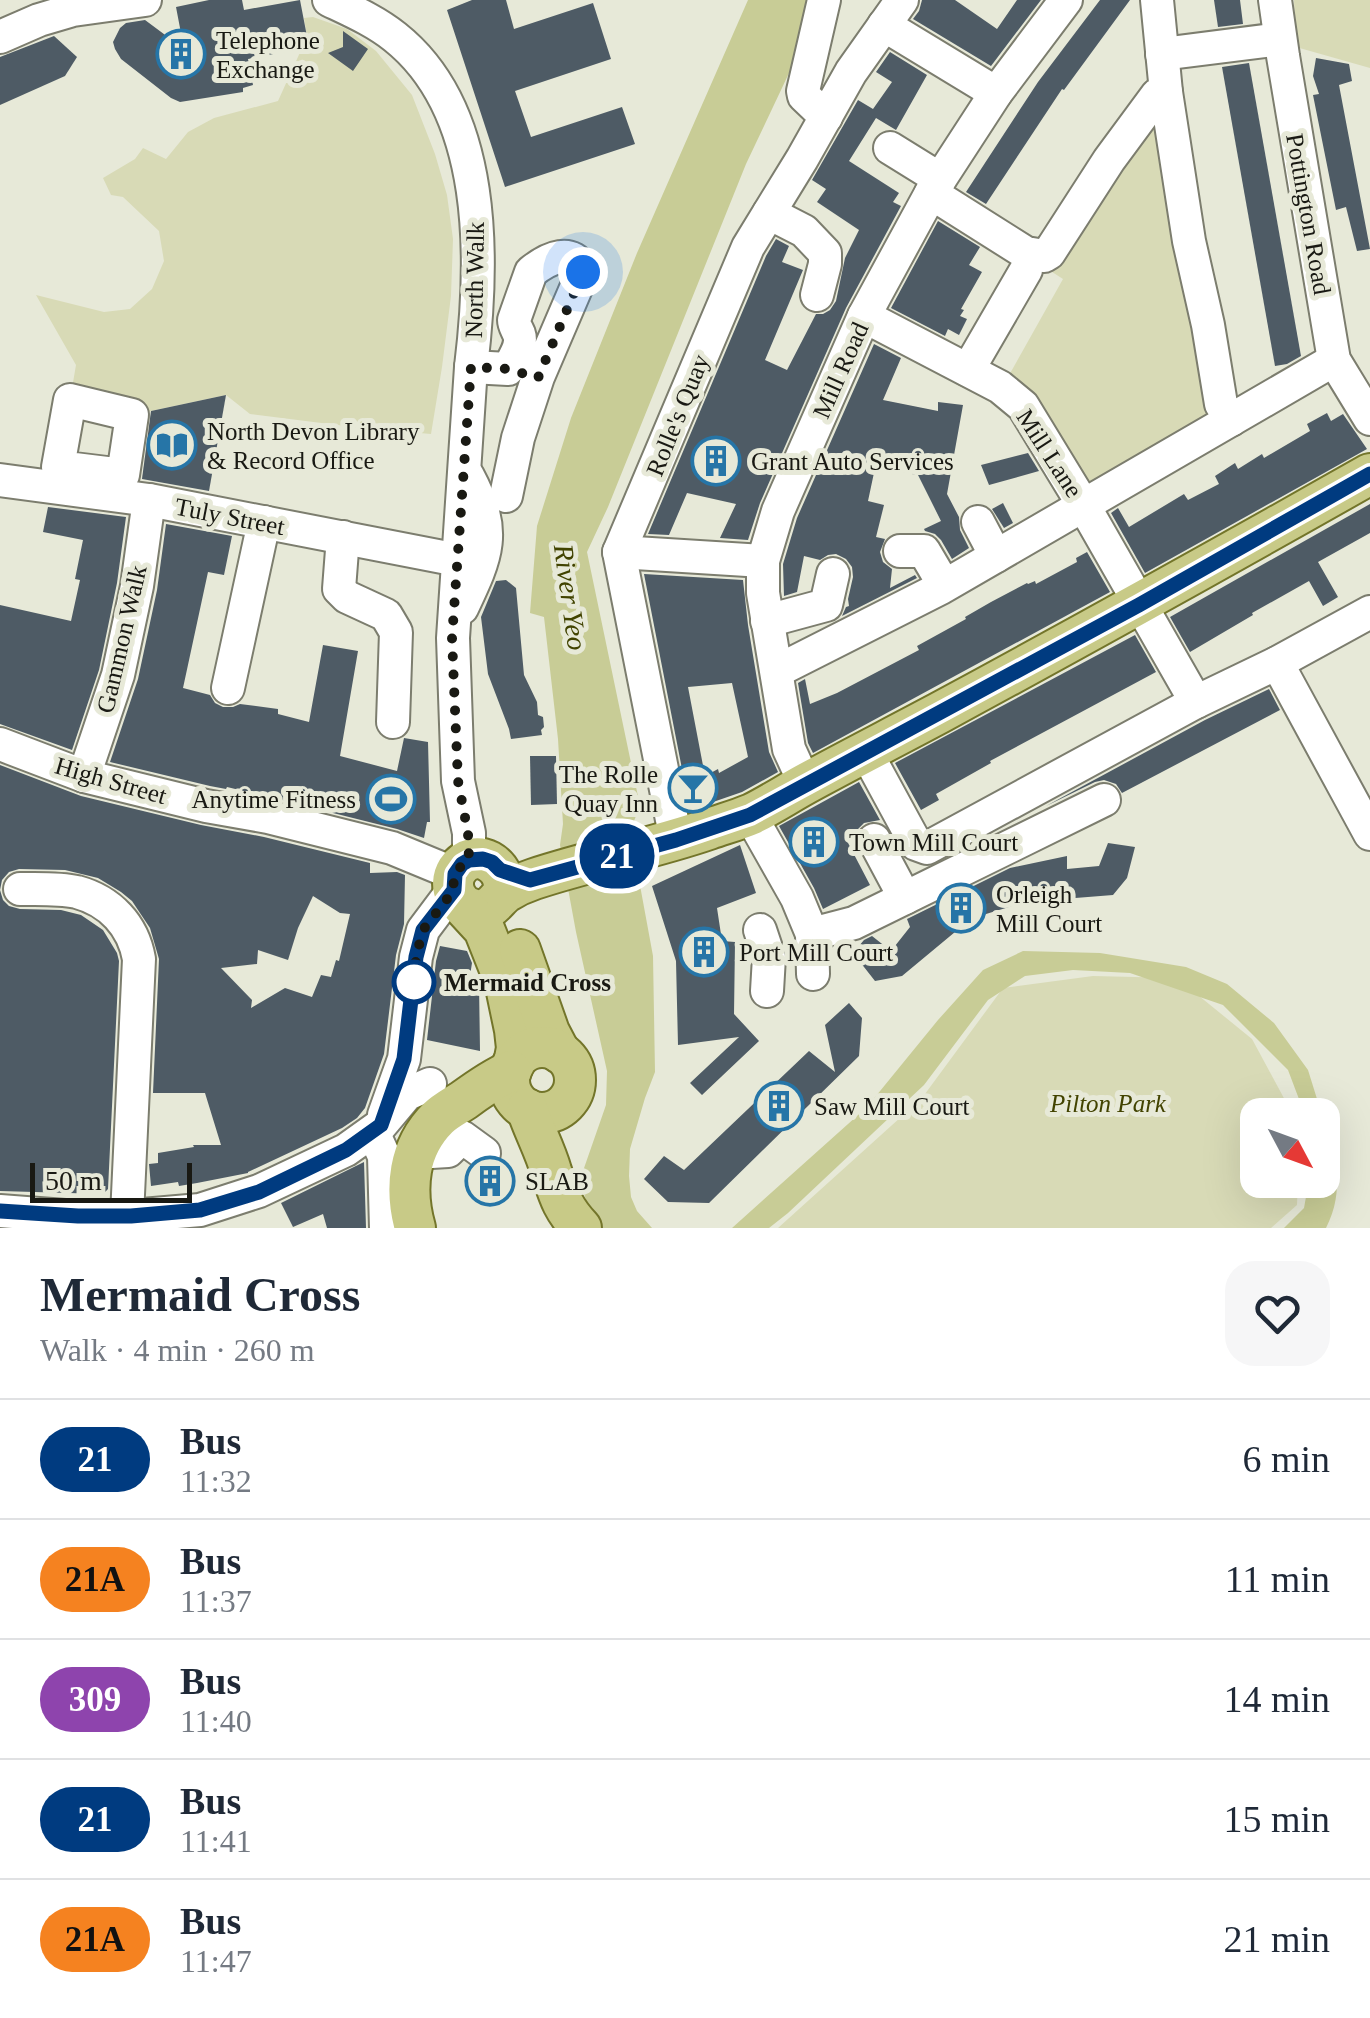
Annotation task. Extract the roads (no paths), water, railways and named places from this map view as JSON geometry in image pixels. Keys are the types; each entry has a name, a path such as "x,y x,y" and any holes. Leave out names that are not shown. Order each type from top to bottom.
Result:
{"main road":[{"path":"492,883 662,844 750,815 1139,605 1370,474"},
{"path":"492,883 511,924 548,1032 574,1076 551,1170"},
{"path":"492,883 484,928 505,982 515,1030 518,1088 556,1192 581,1228"},
{"path":"560,1053 538,1048 523,1054 518,1088 537,1113 548,1113 567,1102"},
{"path":"415,1228 408,1178 419,1144 436,1120 445,1093 494,1098 518,1088"}],"street":[{"path":"0,38 73,10 145,0"},
{"path":"824,0 802,90 826,117"},
{"name":"Mill Road","path":"806,784 789,749 763,593 763,561 778,511 864,316 936,186 996,93 1066,0"},
{"path":"1157,0 1166,92 1189,240 1221,404 1231,420"},
{"name":"Pottington Road","path":"1276,0 1334,360 1370,419"},
{"name":"North Walk","path":"351,5 416,56 435,81 466,154 479,250 453,629 458,781 468,833 492,883"},
{"path":"0,12 39,20"},
{"path":"893,12 996,93"},
{"name":"Rolle's Quay","path":"619,552 741,262 851,72 893,12"},
{"path":"1162,54 1280,39"},
{"path":"890,148 1026,253 1044,256 1157,95 1166,92"},
{"path":"768,213 804,231 824,253 825,264 816,295"},
{"path":"968,370 1026,270"},
{"name":"Mill Lane","path":"864,316 1000,387 1023,406 1196,702"},
{"path":"777,671 944,586 1334,360"},
{"path":"471,367 523,373 518,438 506,496"},
{"path":"453,629 483,564 487,537 482,502 464,468"},
{"name":"Tuly Street","path":"0,480 149,500 458,560"},
{"name":"Gammon Walk","path":"84,776 118,675 149,500"},
{"path":"228,688 264,522"},
{"path":"978,522 996,556"},
{"path":"342,538 339,590 386,615 396,632 393,722"},
{"path":"900,551 924,551 944,586"},
{"path":"662,844 619,552 763,561"},
{"path":"767,621 826,605 834,574"},
{"path":"866,752 916,844 927,848 1370,612"},
{"path":"1278,663 1370,834"},
{"name":"High Street","path":"0,744 84,776 392,848 492,883"},
{"path":"750,815 812,934 814,974"},
{"path":"812,934 854,923 1093,816"},
{"path":"874,840 905,898"},
{"path":"386,1228 384,1156 377,1129 404,1059 423,930 492,883"},
{"path":"20,888 74,891 98,900 132,932 138,958 127,1216"},
{"path":"760,930 769,957 767,991"},
{"path":"404,1059 416,1075 445,1093"},
{"path":"0,1211 203,1219 346,1150 377,1129 406,1094 445,1093"},
{"path":"416,1153 448,1151 462,1137 484,1154"}],"water":[{"name":"River Yeo","path":"748,0 818,0 798,54 746,164 587,552 640,806 630,831 653,956 655,1072 630,1149 629,1176 637,1211 652,1228 603,1228 587,1201 582,1180 606,1105 607,1071 560,845 563,824 558,739 544,617 530,613 537,526 571,418 637,253"},
{"path":"1023,951 1100,953 1186,967 1227,984 1274,1023 1308,1070 1317,1098 1299,1098 1288,1070 1223,1005 1130,973 1073,970 1025,976 988,1000 924,1085 788,1213 769,1228 732,1228 867,1107 983,970"},
{"path":"1306,1198 1336,1198 1326,1228 1284,1228 1304,1208"}],"place":[{"name":"Telephone Exchange","path":"181,54"},
{"name":"North Devon Library & Record Office","path":"172,445"},
{"name":"Grant Auto Services","path":"716,461"},
{"name":"The Rolle Quay Inn","path":"693,788"},
{"name":"Anytime Fitness","path":"391,799"},
{"name":"Town Mill Court","path":"814,842"},
{"name":"Orleigh Mill Court","path":"961,908"},
{"name":"Port Mill Court","path":"704,952"},
{"name":"Mermaid Cross","path":"414,982"},
{"name":"Saw Mill Court","path":"779,1106"},
{"name":"SLAB","path":"490,1181"}],"park label":[{"name":"Pilton Park","path":"1108,1103"}]}
